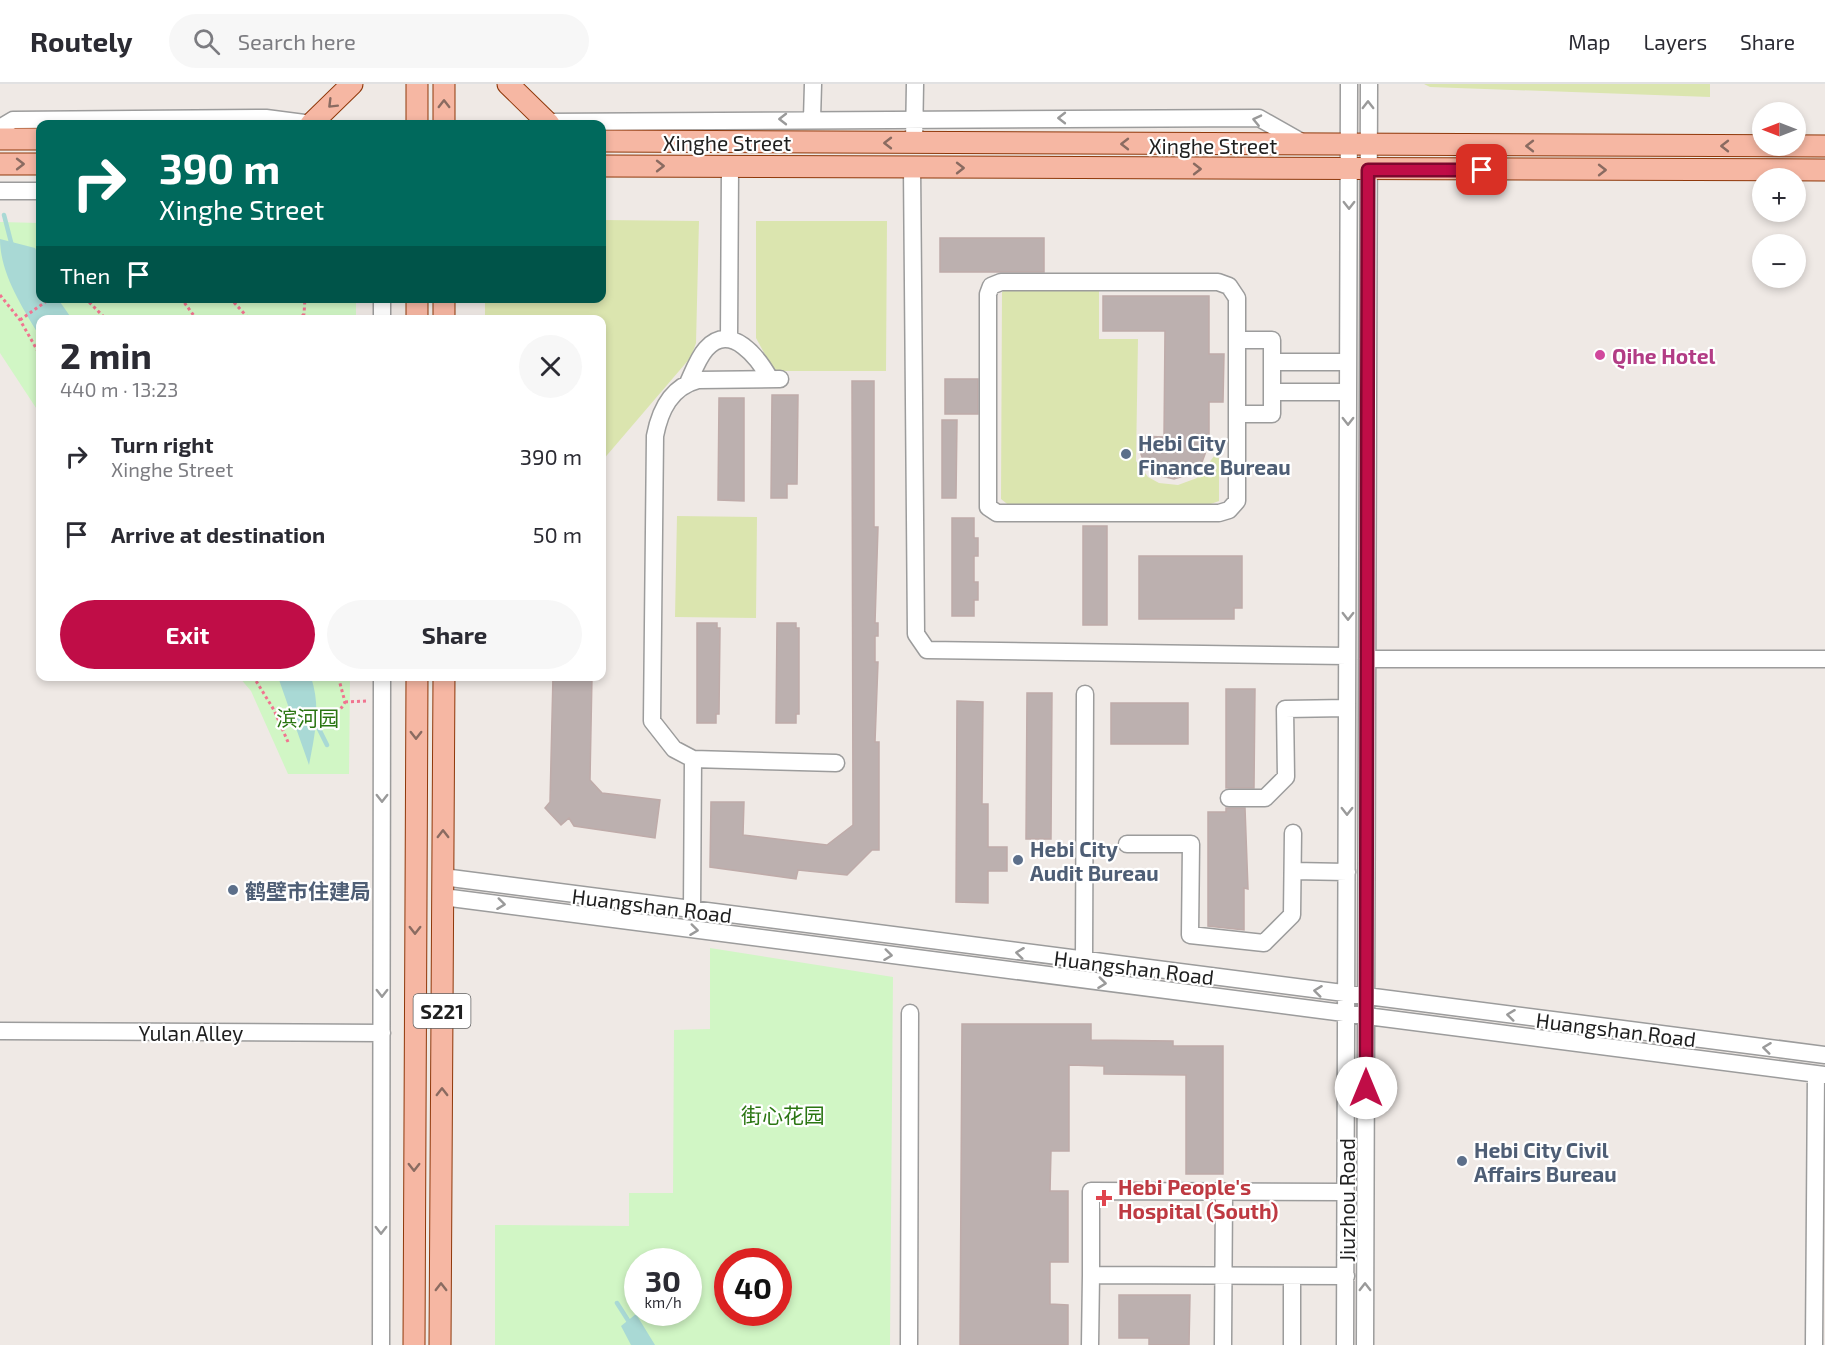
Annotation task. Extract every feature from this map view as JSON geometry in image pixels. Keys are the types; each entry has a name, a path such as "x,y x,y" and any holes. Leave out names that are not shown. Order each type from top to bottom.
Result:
{"main road":[{"path":"316,120 352,84"},
{"path":"417,84 417,120"},
{"path":"444,84 444,120"},
{"path":"508,84 543,120"},
{"path":"0,139 36,139"},
{"name":"Xinghe Street","path":"606,141 1309,146 1825,146"},
{"path":"0,164 36,164"},
{"name":"Xinghe Street","path":"606,166 1825,170"},
{"name":"S221","path":"414,1345 417,681"},
{"name":"S221","path":"440,1345 444,681"}],"street":[{"path":"812,119 813,84"},
{"path":"914,143 915,84"},
{"name":"Jiuzhou Road","path":"1349,84 1359,146 1367,659 1365,1345"},
{"name":"Jiuzhou Road","path":"1359,146 1369,84"},
{"path":"606,122 1259,117 1309,146"},
{"path":"0,128 13,120 266,118 281,120"},
{"path":"729,339 730,167"},
{"path":"912,167 916,634 920,643 927,650 1347,656"},
{"name":"Jiuzhou Road","path":"1346,1345 1348,362 1359,170"},
{"path":"0,190 36,191"},
{"path":"1001,282 1218,282 1229,286 1237,298 1237,340 1237,501 1229,510 1219,513 997,513 988,507 988,294 991,286 1001,282"},
{"path":"688,383 705,350 729,339 750,350 775,379 698,380 688,383 668,398 658,419 654,436 652,721 674,749 693,759 836,763"},
{"path":"1237,340 1272,340 1272,414 1237,414"},
{"path":"1272,362 1348,362"},
{"path":"1272,392 1348,393"},
{"path":"1367,659 1825,659"},
{"path":"381,1345 382,681"},
{"path":"1084,961 1085,694"},
{"path":"1229,798 1266,798 1286,777 1285,708 1347,708"},
{"path":"692,910 693,759"},
{"path":"1127,844 1191,844 1190,935 1264,943 1292,915 1293,833"},
{"path":"1293,871 1347,872"},
{"name":"Huangshan Road","path":"443,887 692,910 1825,1055"},
{"name":"Huangshan Road","path":"443,887 1346,1014 1821,1074"},
{"path":"909,1345 910,1012"},
{"name":"Yulan Alley","path":"0,1031 382,1033"},
{"path":"1814,1345 1821,1074"},
{"path":"1090,1345 1091,1191 1346,1192"},
{"path":"1223,1345 1224,1192"},
{"path":"1090,1275 1346,1276"},
{"path":"1292,1276 1292,1345"}],"path":[{"path":"0,295 20,320 36,348"},
{"path":"20,320 44,303"},
{"path":"90,303 102,315"},
{"path":"235,303 245,315"},
{"path":"257,681 274,710 288,742"},
{"path":"324,712 333,714 341,710 345,702 339,681"},
{"path":"345,702 382,700"}],"green space":[{"path":"1424,84 1710,84 1710,97 1430,87"},
{"path":"606,220 699,221 696,343 691,357 606,456 606,315 485,315 485,303 606,303"},
{"path":"756,221 887,221 886,371 774,371 756,338"},
{"path":"0,222 36,223 36,303 356,303 356,315 36,315 36,408 0,353"},
{"path":"1099,288 1099,339 1138,339 1136,461 1148,477 1159,483 1178,485 1197,478 1215,455 1219,458 1219,501 1208,505 1011,507 1001,499 1002,292 1005,289"},
{"path":"677,516 757,517 756,618 675,617"},
{"name":"滨河园","path":"242,681 350,681 349,774 288,774 251,691"},
{"name":"街心花园","path":"710,948 893,977 890,1345 495,1345 495,1225 629,1226 629,1193 673,1193 674,1030 710,1029"}],"water":[{"path":"0,239 35,248 36,303 61,303 69,315 36,315 36,330 8,278"},
{"path":"279,681 312,681 316,710 309,765"},
{"path":"624,1324 624,1326 643,1326 655,1345 631,1345 621,1326"}],"building":[{"path":"940,238 1044,238 1044,272 940,272"},
{"path":"1103,296 1209,296 1209,354 1224,354 1223,402 1209,402 1209,437 1205,454 1202,462 1190,474 1174,479 1157,475 1144,462 1141,454 1141,436 1164,437 1165,331 1103,331"},
{"path":"945,379 978,379 978,414 945,414"},
{"path":"852,381 874,381 874,527 878,527 875,623 878,623 878,636 875,636 875,662 878,662 875,742 879,742 879,850 872,850 847,875 798,870 796,879 710,867 711,802 744,802 743,835 827,845 853,825"},
{"path":"772,395 798,395 797,484 787,484 787,498 771,498"},
{"path":"719,398 744,398 744,501 718,500"},
{"path":"942,420 957,420 956,498 942,498"},
{"path":"952,518 974,518 974,538 978,538 978,556 974,556 974,582 978,582 978,600 974,600 974,616 952,616"},
{"path":"1083,526 1107,526 1107,625 1083,625"},
{"path":"1139,556 1242,556 1242,608 1234,608 1234,619 1139,619"},
{"path":"697,623 717,623 717,628 720,628 719,714 716,714 716,723 697,723"},
{"path":"777,623 796,623 796,628 799,628 799,714 796,714 796,723 776,723"},
{"path":"553,681 592,681 590,780 602,793 660,800 655,838 574,826 569,818 561,825 545,808 550,802"},
{"path":"1226,689 1255,689 1254,788 1226,788"},
{"path":"1027,693 1052,693 1051,839 1026,839"},
{"path":"957,701 983,702 982,804 988,804 988,847 1007,847 1007,871 988,871 988,903 956,902"},
{"path":"1111,703 1188,703 1188,744 1111,744"},
{"path":"1226,808 1245,808 1248,889 1244,888 1244,930 1208,926 1208,812 1226,812"},
{"path":"962,1024 1091,1024 1091,1040 1173,1041 1173,1046 1223,1046 1223,1174 1186,1174 1186,1075 1104,1074 1104,1066 1069,1065 1069,1151 1051,1151 1050,1191 1068,1191 1068,1262 1050,1262 1050,1304 1068,1305 1068,1345 960,1345"},
{"path":"1119,1295 1190,1295 1189,1345 1149,1345 1149,1338 1119,1338"}],"waterway":[{"path":"4,215 12,246"},
{"path":"315,721 327,745"},
{"path":"617,1303 624,1314"}],"place":[{"name":"Qihe Hotel","path":"1600,355"},
{"name":"Hebi City Finance Bureau","path":"1126,454"},
{"name":"Hebi City Audit Bureau","path":"1018,860"},
{"name":"鹤壁市住建局","path":"233,890"},
{"name":"Hebi City Civil Affairs Bureau","path":"1462,1161"},
{"name":"Hebi People's Hospital (South)","path":"1104,1198"}],"route":[{"path":"1366,1088 1368,170 1482,170"}]}
